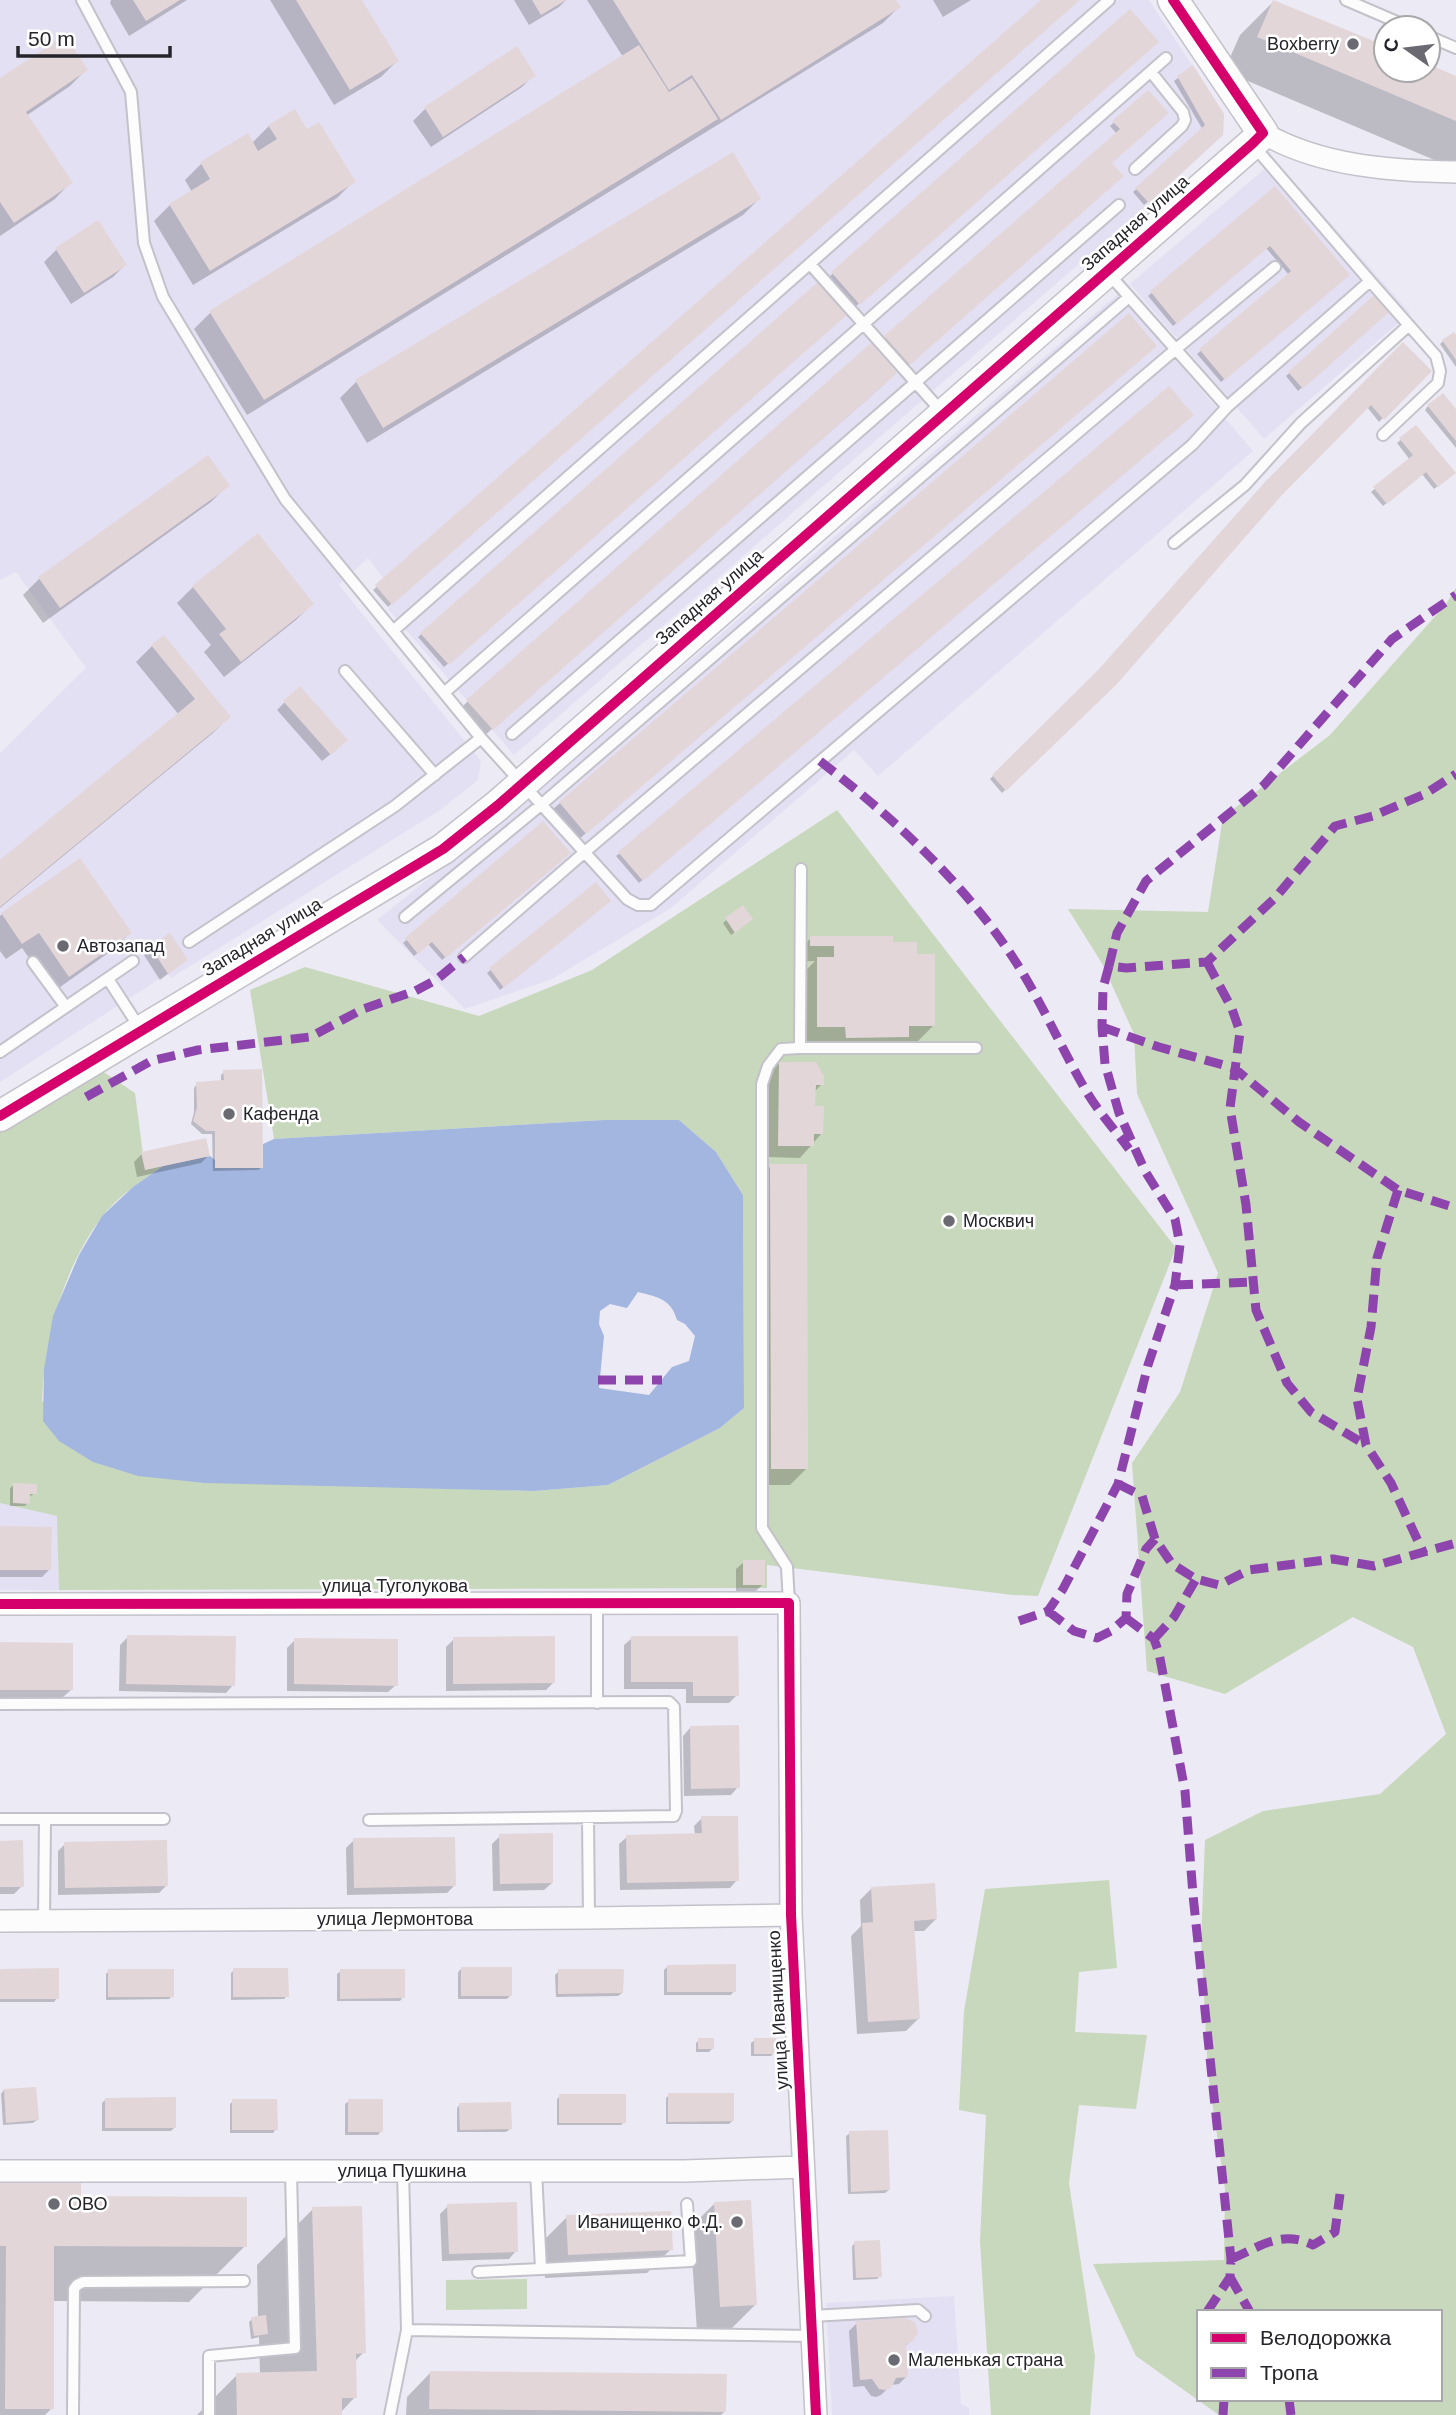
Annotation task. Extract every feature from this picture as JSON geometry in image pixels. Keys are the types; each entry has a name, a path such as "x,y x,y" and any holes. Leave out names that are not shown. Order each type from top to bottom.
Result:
{"street":[{"path":"1173,0 1258,138 1353,163 1393,169 1456,172"},
{"name":"Западная улица","path":"0,1116 532,794 943,414 1258,138"},
{"name":"улица Туголукова","path":"0,1604 789,1603"},
{"name":"улица Иванищенко","path":"789,1603 791,1915 816,2415"},
{"name":"улица Лермонтова","path":"0,1921 589,1919 791,1915"},
{"name":"улица Пушкина","path":"0,2171 684,2171 803,2167"}],"lane":[{"path":"82,0 131,92 144,243 163,296 285,499 481,738 627,899 638,905 651,905 1192,445 1227,407 1370,281"},
{"path":"393,632 1109,0"},
{"path":"1346,0 1378,14"},
{"path":"444,693 1166,58"},
{"path":"1135,169 1182,126 1185,120 1183,113 1151,72"},
{"path":"1258,138 1370,281 1436,356 1440,371 1438,383 1383,435"},
{"path":"512,734 1119,205"},
{"path":"810,264 943,414"},
{"path":"464,957 1275,267"},
{"path":"1107,271 1227,407"},
{"path":"405,917 532,794 1129,297"},
{"path":"1174,543 1245,485 1301,423 1409,325"},
{"path":"345,671 435,775"},
{"path":"189,942 395,806 481,738"},
{"path":"800,1048 801,869"},
{"path":"0,1052 133,961"},
{"path":"33,962 66,1007"},
{"path":"108,979 141,1030"},
{"path":"789,1603 787,1567 762,1528 762,1084 768,1066 781,1049 975,1048"},
{"path":"597,1603 597,1703"},
{"path":"0,1704 672,1703 676,1811 670,1818 369,1820"},
{"path":"588,1818 589,1919"},
{"path":"0,1819 164,1819"},
{"path":"44,1920 45,1819"},
{"path":"209,2415 209,2356 295,2348 290,2171"},
{"path":"390,2415 407,2330 403,2171"},
{"path":"536,2171 541,2269"},
{"path":"478,2272 691,2261 687,2204"},
{"path":"73,2415 76,2285 83,2282 244,2281"},
{"path":"407,2330 813,2326 918,2310 925,2316"}],"shaded area":[{"path":"0,0 1149,0 1224,114 1223,135 1149,203 514,755 388,609 392,604 375,585 383,578 368,558 339,585 481,761 478,780 440,810 171,978 167,974 0,1082 0,753 86,668 16,572 0,580"},
{"path":"1275,160 1410,313 1264,439 1130,284"},
{"path":"1119,293 1253,451 878,776 854,750 671,908 552,979 465,1009 377,920 541,788"},
{"path":"0,1503 58,1516 59,1590 0,1590"},
{"name":"Маленькая страна","path":"954,2296 961,2404 969,2408 969,2415 832,2415 826,2303"}],"green space":[{"path":"1456,588 1456,2415 1219,2415 1199,2401 1442,2401 1442,2310 1197,2310 1197,2399 1136,2356 1093,2264 1224,2260 1225,2189 1208,2074 1201,1940 1205,1840 1263,1811 1380,1794 1446,1734 1413,1647 1353,1617 1225,1694 1147,1671 1132,1463 1180,1392 1218,1273 1137,1094 1134,1034 1103,965 1068,909 1208,912 1223,817 1330,735 1446,604"},
{"name":"Москвич","path":"837,810 1176,1248 1038,1596 767,1565 767,1588 59,1590 57,1516 0,1503 0,1131 99,1069 135,1093 145,1170 163,1166 114,1203 87,1238 58,1305 47,1353 42,1401 376,1486 534,1491 608,1485 720,1428 744,1408 743,1195 716,1152 679,1120 604,1120 274,1139 250,990 305,967 479,1016 592,970"},
{"path":"1109,1880 1117,1968 1079,1972 1075,2032 1147,2035 1136,2109 1079,2105 1069,2183 1095,2357 1090,2415 991,2415 980,2241 986,2115 959,2110 964,2011 985,1889"},
{"path":"527,2279 527,2309 446,2310 446,2280"}],"water":[{"path":"604,1120 679,1120 716,1152 743,1195 744,1408 720,1428 608,1485 534,1491 205,1483 138,1476 93,1462 59,1441 43,1421 44,1369 53,1316 79,1255 102,1216 133,1187 163,1166 210,1156 215,1160 216,1168 263,1168 263,1144 274,1139","holes":["638,1292 667,1303 677,1320 685,1324 695,1336 689,1361 672,1367 649,1395 599,1388 604,1336 599,1324 600,1311 610,1304 627,1308"]}],"building":[{"path":"133,0 180,0 146,21"},
{"path":"296,0 362,0 399,61 350,90"},
{"path":"532,0 566,0 541,15"},
{"path":"613,0 896,0 901,7 721,120 692,75 669,90"},
{"path":"1041,0 1080,0 392,605 375,585"},
{"path":"1273,0 1372,40 1372,84 1442,84 1442,70 1456,76 1456,121 1257,37"},
{"path":"1130,9 1159,42 860,305 831,272"},
{"path":"65,35 88,70 26,112 73,183 14,223 0,202 0,78"},
{"path":"639,45 669,92 692,78 718,119 264,400 209,311"},
{"path":"517,46 536,76 443,137 424,107"},
{"path":"1193,65 1224,114 1223,135 1149,203 1135,188 1205,125 1177,76"},
{"path":"1148,90 1169,113 1112,163 1124,176 910,365 884,336 1120,129 1112,121"},
{"path":"295,109 307,129 319,122 356,182 210,271 169,204 210,179 200,162 248,133 258,151 277,139 268,125"},
{"path":"733,152 761,199 383,428 355,380"},
{"path":"1275,186 1350,275 1225,380 1199,349 1291,271 1270,246 1177,324 1150,291"},
{"path":"98,220 127,265 84,293 55,248"},
{"path":"819,281 848,314 449,665 420,633"},
{"path":"1374,295 1389,312 1303,389 1288,372"},
{"path":"1129,313 1157,346 586,834 559,802"},
{"path":"1454,332 1456,335 1456,360 1442,340"},
{"path":"1403,342 1432,371 1384,420 1371,405 1282,495 1116,685 1006,791 992,775 1099,669 1265,482"},
{"path":"871,343 897,373 493,730 466,700"},
{"path":"1169,386 1194,415 643,881 618,852"},
{"path":"1443,393 1456,409 1456,441 1427,405"},
{"path":"1416,425 1456,473 1438,487 1426,472 1387,504 1373,487 1413,455 1399,438"},
{"path":"208,455 230,486 60,608 38,577"},
{"path":"258,533 314,604 241,662 219,634 226,629 192,586"},
{"path":"164,635 231,717 0,907 0,860 195,699 151,645"},
{"path":"300,686 348,740 331,755 283,701"},
{"path":"543,821 571,853 446,958 432,942 418,954 405,938"},
{"path":"80,858 132,933 69,977 39,933 22,944 1,913"},
{"path":"596,882 611,901 504,988 489,968"},
{"path":"743,905 753,919 735,933 725,918"},
{"path":"170,933 188,960 168,974 150,946"},
{"path":"810,936 893,936 893,942 917,942 917,954 935,954 935,1026 909,1026 909,1037 846,1038 845,1027 817,1027 817,957 834,957 834,946 810,946"},
{"path":"779,1062 816,1062 824,1076 824,1085 816,1085 815,1106 824,1106 823,1134 814,1134 814,1146 778,1146"},
{"name":"Кафенда","path":"262,1069 263,1168 215,1168 215,1131 206,1131 193,1121 197,1107 196,1082 224,1080 223,1070"},
{"path":"206,1138 210,1156 145,1170 141,1152"},
{"path":"770,1164 807,1164 808,1469 771,1469"},
{"path":"13,1483 37,1484 37,1494 30,1494 30,1504 13,1503"},
{"path":"0,1526 52,1527 51,1570 0,1570"},
{"path":"743,1560 765,1560 765,1585 743,1585"},
{"path":"127,1635 236,1636 235,1686 126,1684"},
{"path":"555,1636 555,1683 453,1684 453,1637"},
{"path":"631,1636 738,1636 739,1696 693,1696 693,1682 631,1682"},
{"path":"294,1638 398,1639 398,1686 294,1684"},
{"path":"0,1642 73,1643 73,1690 0,1690"},
{"path":"739,1725 740,1788 691,1789 690,1726"},
{"path":"701,1816 738,1816 739,1881 627,1883 626,1835 702,1833"},
{"path":"553,1833 553,1883 500,1884 499,1834"},
{"path":"455,1837 456,1886 354,1888 353,1838"},
{"path":"23,1840 24,1887 0,1887 0,1841"},
{"path":"167,1840 168,1886 65,1888 64,1842"},
{"path":"935,1883 937,1919 914,1921 920,2019 868,2022 862,1923 873,1922 871,1887"},
{"path":"736,1964 736,1992 667,1992 667,1965"},
{"path":"461,1967 512,1967 512,1996 461,1996"},
{"path":"59,1968 59,1999 0,1999 0,1969"},
{"path":"233,1968 288,1968 289,1997 233,1997"},
{"path":"108,1969 174,1969 174,1997 108,1997"},
{"path":"340,1969 405,1969 405,1998 340,1999"},
{"path":"558,1969 624,1969 623,1993 558,1994"},
{"path":"698,2038 714,2038 714,2049 698,2049"},
{"path":"754,2038 776,2038 776,2054 754,2054"},
{"path":"36,2087 39,2120 6,2123 4,2089"},
{"path":"668,2093 734,2093 734,2121 668,2122"},
{"path":"559,2094 626,2094 626,2123 559,2123"},
{"path":"176,2097 176,2128 105,2128 105,2098"},
{"path":"232,2099 277,2099 278,2130 232,2130"},
{"path":"348,2099 383,2099 383,2132 348,2132"},
{"path":"511,2102 512,2129 460,2130 459,2103"},
{"path":"888,2130 890,2190 851,2192 849,2131"},
{"path":"0,2179 81,2180 81,2196 247,2197 247,2247 54,2246 54,2409 5,2409 6,2246 0,2246"},
{"path":"751,2200 757,2305 720,2307 714,2202"},
{"path":"517,2202 518,2252 449,2254 447,2204"},
{"path":"362,2206 366,2353 356,2354 357,2398 342,2398 342,2415 237,2415 236,2373 317,2371 312,2207"},
{"path":"671,2211 673,2250 568,2255 566,2215"},
{"path":"880,2240 882,2277 856,2278 854,2241"},
{"path":"266,2315 268,2334 254,2336 251,2317"},
{"path":"905,2318 915,2322 918,2333 912,2342 906,2344 908,2377 896,2378 891,2388 885,2390 879,2389 872,2379 860,2380 856,2321"},
{"path":"430,2371 727,2374 726,2412 429,2409"}],"marked path":[{"path":"1109,966 1117,933 1146,881 1264,785 1392,639 1456,595"},
{"path":"820,761 873,804 923,850 947,874 990,926 1030,986 1090,1097 1129,1149"},
{"path":"1019,1621 1048,1611 1063,1589 1118,1484 1148,1365 1175,1285 1180,1245 1175,1219 1145,1171 1119,1113 1105,1064 1103,988 1109,966 1126,968 1207,962 1276,897 1335,826 1373,816 1425,794 1456,774"},
{"path":"86,1097 151,1061 198,1050 310,1037 363,1009 415,991 436,980 464,957"},
{"path":"1207,962 1232,1009 1240,1032 1230,1108 1246,1205 1256,1310 1287,1383 1311,1412 1366,1445"},
{"path":"1102,1027 1159,1047 1234,1068 1299,1122 1398,1190 1456,1208"},
{"path":"1398,1190 1377,1258 1371,1327 1357,1399 1366,1445 1391,1483 1424,1554"},
{"path":"1175,1285 1253,1282"},
{"path":"598,1380 662,1380"},
{"path":"1118,1484 1142,1496 1155,1539 1172,1564 1196,1579 1219,1585 1249,1570 1333,1559 1374,1566 1456,1543"},
{"path":"1048,1611 1074,1631 1097,1638 1111,1631 1126,1618 1127,1594 1146,1549 1155,1539"},
{"path":"1154,1639 1174,1617 1196,1579"},
{"path":"1126,1618 1154,1639 1159,1653 1185,1791 1193,1895 1231,2259 1230,2277 1208,2310"},
{"path":"1231,2259 1281,2239 1313,2245 1335,2232 1340,2194"},
{"path":"1230,2277 1249,2310"},
{"path":"1223,2415 1224,2401"},
{"path":"1289,2401 1291,2415"}],"cycle path":[{"path":"0,1116 443,849 497,806 1252,144 1263,133 1173,0"},
{"path":"0,1604 789,1603 791,1915 816,2415"}],"place":[{"name":"Boxberry","path":"1353,44"},
{"name":"Автозапад","path":"63,946"},
{"name":"Кафенда","path":"229,1114"},
{"name":"Москвич","path":"949,1221"},
{"name":"ОВО","path":"54,2204"},
{"name":"Иванищенко Ф.Д.","path":"737,2222"},
{"name":"Маленькая страна","path":"894,2360"}]}
